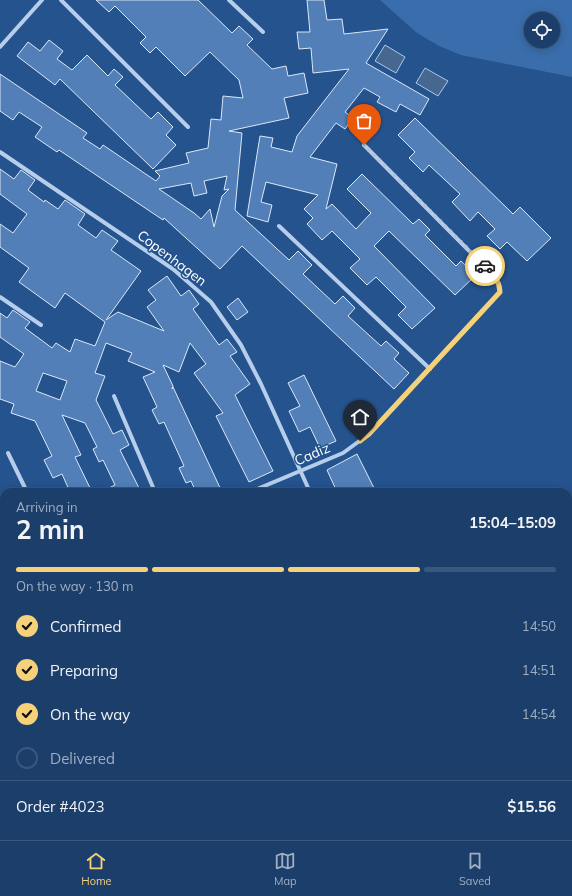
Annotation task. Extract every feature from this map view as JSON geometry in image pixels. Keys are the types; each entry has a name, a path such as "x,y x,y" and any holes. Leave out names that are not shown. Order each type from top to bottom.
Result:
{"street":[{"path":"0,47 42,0"},
{"path":"61,0 188,127"},
{"path":"229,0 263,32"},
{"name":"Cadiz","path":"260,488 343,453 369,434 500,292 499,284 494,276 364,145"},
{"name":"Copenhagen","path":"0,152 173,269 211,302 242,345 308,488"},
{"path":"279,226 430,369"},
{"path":"0,297 41,325"},
{"path":"114,396 153,488"},
{"path":"8,453 25,488"}],"shaded area":[{"path":"380,0 572,0 572,77 461,55 439,46 417,33"},
{"path":"385,45 405,57 396,73 375,61"},
{"path":"425,68 448,81 438,96 416,83"}],"building":[{"path":"96,0 198,0 232,33 239,26 253,39 247,45 272,69 286,66 288,76 304,73 308,93 284,98 289,118 229,131 242,133 235,210 289,260 298,251 312,265 303,274 335,304 343,296 355,308 348,316 381,346 386,341 399,353 394,359 409,373 394,389 242,246 220,269 164,218 163,220 59,150 57,152 35,137 42,127 19,112 13,120 0,111 0,74 87,133 83,138 100,149 103,145 156,181 160,176 155,171 189,163 186,153 208,148 211,119 221,120 223,96 243,98 239,80 210,52 185,76 156,47 150,53 140,43 146,37 115,6 109,12","holes":["227,176 224,190 229,189 222,196 214,227 210,209 201,219 159,189 191,183 194,196 207,193 204,181"]},
{"path":"307,0 324,0 327,20 342,19 344,34 388,29 366,63 429,99 420,115 400,104 396,112 377,102 380,97 364,88 345,112 353,118 345,129 336,123 310,157 337,164 326,209 332,204 356,229 371,213 347,189 362,174 413,224 419,219 430,230 425,235 456,266 461,261 476,275 455,295 389,231 374,246 435,308 412,329 398,315 406,307 376,277 367,285 350,268 360,259 332,231 322,240 307,224 313,218 304,209 318,195 266,182 261,202 272,205 268,222 247,216 260,136 273,138 271,147 292,152 297,136 349,69 313,73 311,48 299,49 297,32 310,32"},
{"path":"49,40 63,51 57,59 72,70 87,55 108,76 114,69 123,77 115,85 151,119 158,112 173,127 166,135 176,145 153,169 60,79 55,85 17,56 28,42 40,51"},
{"path":"415,118 513,214 520,207 551,238 527,261 507,242 500,249 487,236 495,229 478,212 470,221 452,202 460,194 429,165 423,172 409,158 415,152 398,135"},
{"path":"0,169 14,179 21,170 35,180 28,190 44,202 45,200 58,209 65,200 85,214 78,225 96,238 102,230 118,241 111,250 141,271 106,320 118,312 164,331 147,307 156,300 148,290 167,276 181,296 189,290 199,304 193,309 219,345 227,339 237,352 230,356 250,384 235,395 273,471 249,482 216,416 223,413 194,373 206,364 190,343 179,372 163,365 173,386 172,389 173,387 220,488 194,488 191,481 186,483 179,468 184,466 164,422 159,424 152,410 157,407 143,377 155,372 128,361 132,353 106,343 95,373 105,376 96,400 113,434 122,430 129,445 120,450 139,488 109,488 115,485 103,460 99,462 93,449 97,447 85,423 62,415 81,455 75,457 90,488 68,488 62,474 53,478 44,460 52,456 35,421 11,413 14,404 0,399 0,361 15,367 24,354 0,337 0,313 7,318 13,310 30,322 25,328 52,348 56,343 70,352 75,339 95,346 105,322 65,293 55,308 19,282 29,268 0,247 0,224 13,233 27,214 0,194","holes":["43,373 67,381 60,400 36,391"]},
{"path":"238,298 248,312 237,320 227,307"},
{"path":"304,375 336,441 320,448 310,427 299,432 289,411 300,406 288,383"},
{"path":"357,454 374,488 335,488 327,470"}],"way so far":[{"path":"364,145 485,266"}],"route":[{"path":"360,441 369,434 500,292 499,284 485,266"}]}
